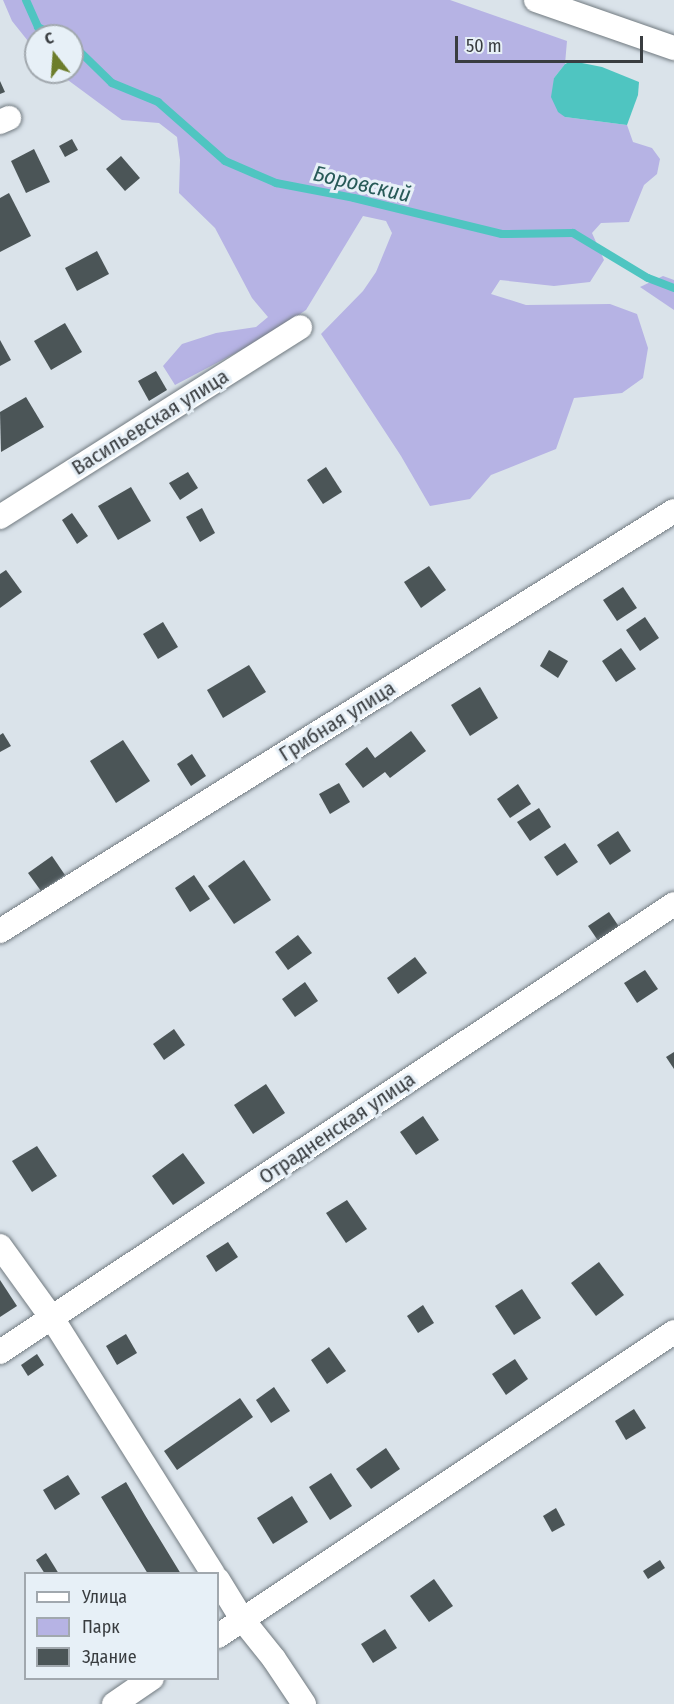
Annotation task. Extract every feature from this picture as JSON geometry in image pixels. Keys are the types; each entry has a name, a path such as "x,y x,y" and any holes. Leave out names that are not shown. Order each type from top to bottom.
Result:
{"street":[{"path":"548,2 674,48"},
{"name":"Васильевская улица","path":"0,517 300,327"},
{"name":"Грибная улица","path":"0,931 674,511"},
{"name":"Отрадненская улица","path":"0,1352 674,904"},
{"path":"0,1246 52,1318 212,1572"},
{"path":"219,1635 674,1332"},
{"path":"219,1582 242,1619 304,1704"},
{"path":"114,1704 149,1680"}],"green space":[{"path":"3,0 450,0 567,41 565,64 554,78 565,117 627,125 633,142 652,148 660,159 657,174 644,185 629,222 601,223 592,233 604,260 590,282 554,286 500,280 491,294 526,305 610,304 637,314 648,348 643,378 622,393 574,398 556,449 491,475 470,499 430,506 401,456 321,334 363,291 376,272 392,233 386,221 363,216 306,310 266,337 175,385 163,366 182,344 216,333 256,327 268,317 252,298 215,228 179,193 180,160 177,137 159,123 122,120 73,84 84,84 84,24 24,24 24,36 12,21"},
{"path":"663,276 674,280 674,310 640,287"}],"shaded area":[{"path":"572,61 602,67 639,82 638,95 627,125 565,117 558,112 551,97 554,78 565,64"}],"building":[{"path":"0,81 5,92 0,94"},
{"path":"72,139 78,150 65,157 59,146"},
{"path":"34,149 50,182 26,193 11,161"},
{"path":"121,156 140,178 125,191 106,169"},
{"path":"9,193 31,236 0,252 0,198"},
{"path":"97,251 109,274 77,291 65,268"},
{"path":"65,323 82,352 51,370 34,341"},
{"path":"0,340 11,360 0,366"},
{"path":"156,371 167,390 149,401 138,381"},
{"path":"26,397 44,427 1,452 0,412"},
{"path":"326,467 342,492 323,504 307,480"},
{"path":"188,472 198,488 180,500 169,483"},
{"path":"131,487 151,521 118,540 98,506"},
{"path":"202,508 215,533 200,542 186,517"},
{"path":"72,513 88,536 77,544 62,520"},
{"path":"429,566 446,590 421,608 404,582"},
{"path":"6,570 22,592 0,608 0,574"},
{"path":"623,587 637,608 617,621 603,600"},
{"path":"645,617 659,638 640,651 626,630"},
{"path":"163,622 178,647 158,659 143,634"},
{"path":"621,648 636,669 616,682 602,661"},
{"path":"549,650 568,661 558,678 540,666"},
{"path":"249,665 266,692 223,718 207,690"},
{"path":"480,687 498,718 470,736 451,705"},
{"path":"411,731 426,751 390,778 385,772 363,788 345,764 367,747 375,758"},
{"path":"3,733 11,746 0,752 0,735"},
{"path":"123,740 150,781 116,803 90,761"},
{"path":"192,754 206,776 191,786 177,764"},
{"path":"339,783 350,802 330,814 319,794"},
{"path":"518,784 531,804 510,818 497,799"},
{"path":"539,808 551,827 530,841 517,822"},
{"path":"618,831 631,851 610,865 597,845"},
{"path":"565,843 578,862 557,876 544,857"},
{"path":"52,856 65,875 41,891 28,873"},
{"path":"244,860 271,900 234,924 208,886"},
{"path":"194,875 210,899 190,912 175,888"},
{"path":"609,912 622,931 601,945 588,926"},
{"path":"298,935 312,953 288,970 275,952"},
{"path":"415,957 427,973 398,994 387,978"},
{"path":"645,970 658,989 637,1003 624,983"},
{"path":"305,982 318,1001 295,1017 282,999"},
{"path":"174,1029 185,1045 164,1060 153,1044"},
{"path":"674,1052 674,1069 666,1057"},
{"path":"266,1084 285,1113 253,1134 234,1105"},
{"path":"423,1116 439,1140 416,1155 400,1132"},
{"path":"37,1146 57,1176 32,1192 12,1161"},
{"path":"183,1153 205,1183 173,1205 152,1176"},
{"path":"347,1200 367,1229 346,1243 326,1213"},
{"path":"228,1242 238,1257 216,1272 206,1256"},
{"path":"599,1262 624,1295 596,1316 571,1283"},
{"path":"0,1280 17,1306 0,1317"},
{"path":"522,1289 541,1318 514,1335 495,1306"},
{"path":"423,1305 434,1323 418,1333 407,1316"},
{"path":"126,1334 137,1353 117,1365 106,1346"},
{"path":"329,1347 346,1371 327,1384 311,1360"},
{"path":"37,1354 44,1365 28,1376 21,1365"},
{"path":"515,1359 528,1379 506,1395 492,1374"},
{"path":"274,1387 290,1411 271,1423 256,1400"},
{"path":"240,1398 253,1417 177,1470 164,1451"},
{"path":"634,1409 646,1428 626,1440 615,1421"},
{"path":"386,1448 400,1469 371,1489 356,1469"},
{"path":"331,1473 352,1506 330,1520 309,1487"},
{"path":"68,1475 80,1494 55,1510 43,1490"},
{"path":"126,1482 180,1572 147,1572 101,1497"},
{"path":"292,1496 308,1522 273,1544 257,1518"},
{"path":"556,1508 565,1525 552,1532 543,1516"},
{"path":"46,1553 58,1572 44,1572 36,1560"},
{"path":"660,1560 665,1568 648,1579 643,1571"},
{"path":"434,1579 453,1606 429,1622 410,1596"},
{"path":"385,1629 397,1648 373,1663 361,1644"}],"waterway":[{"name":"Боровский","path":"26,0 37,24"},
{"name":"Боровский","path":"84,56 112,83 158,102 225,161 276,183 354,198 502,234 573,233 648,278 674,288"}]}
